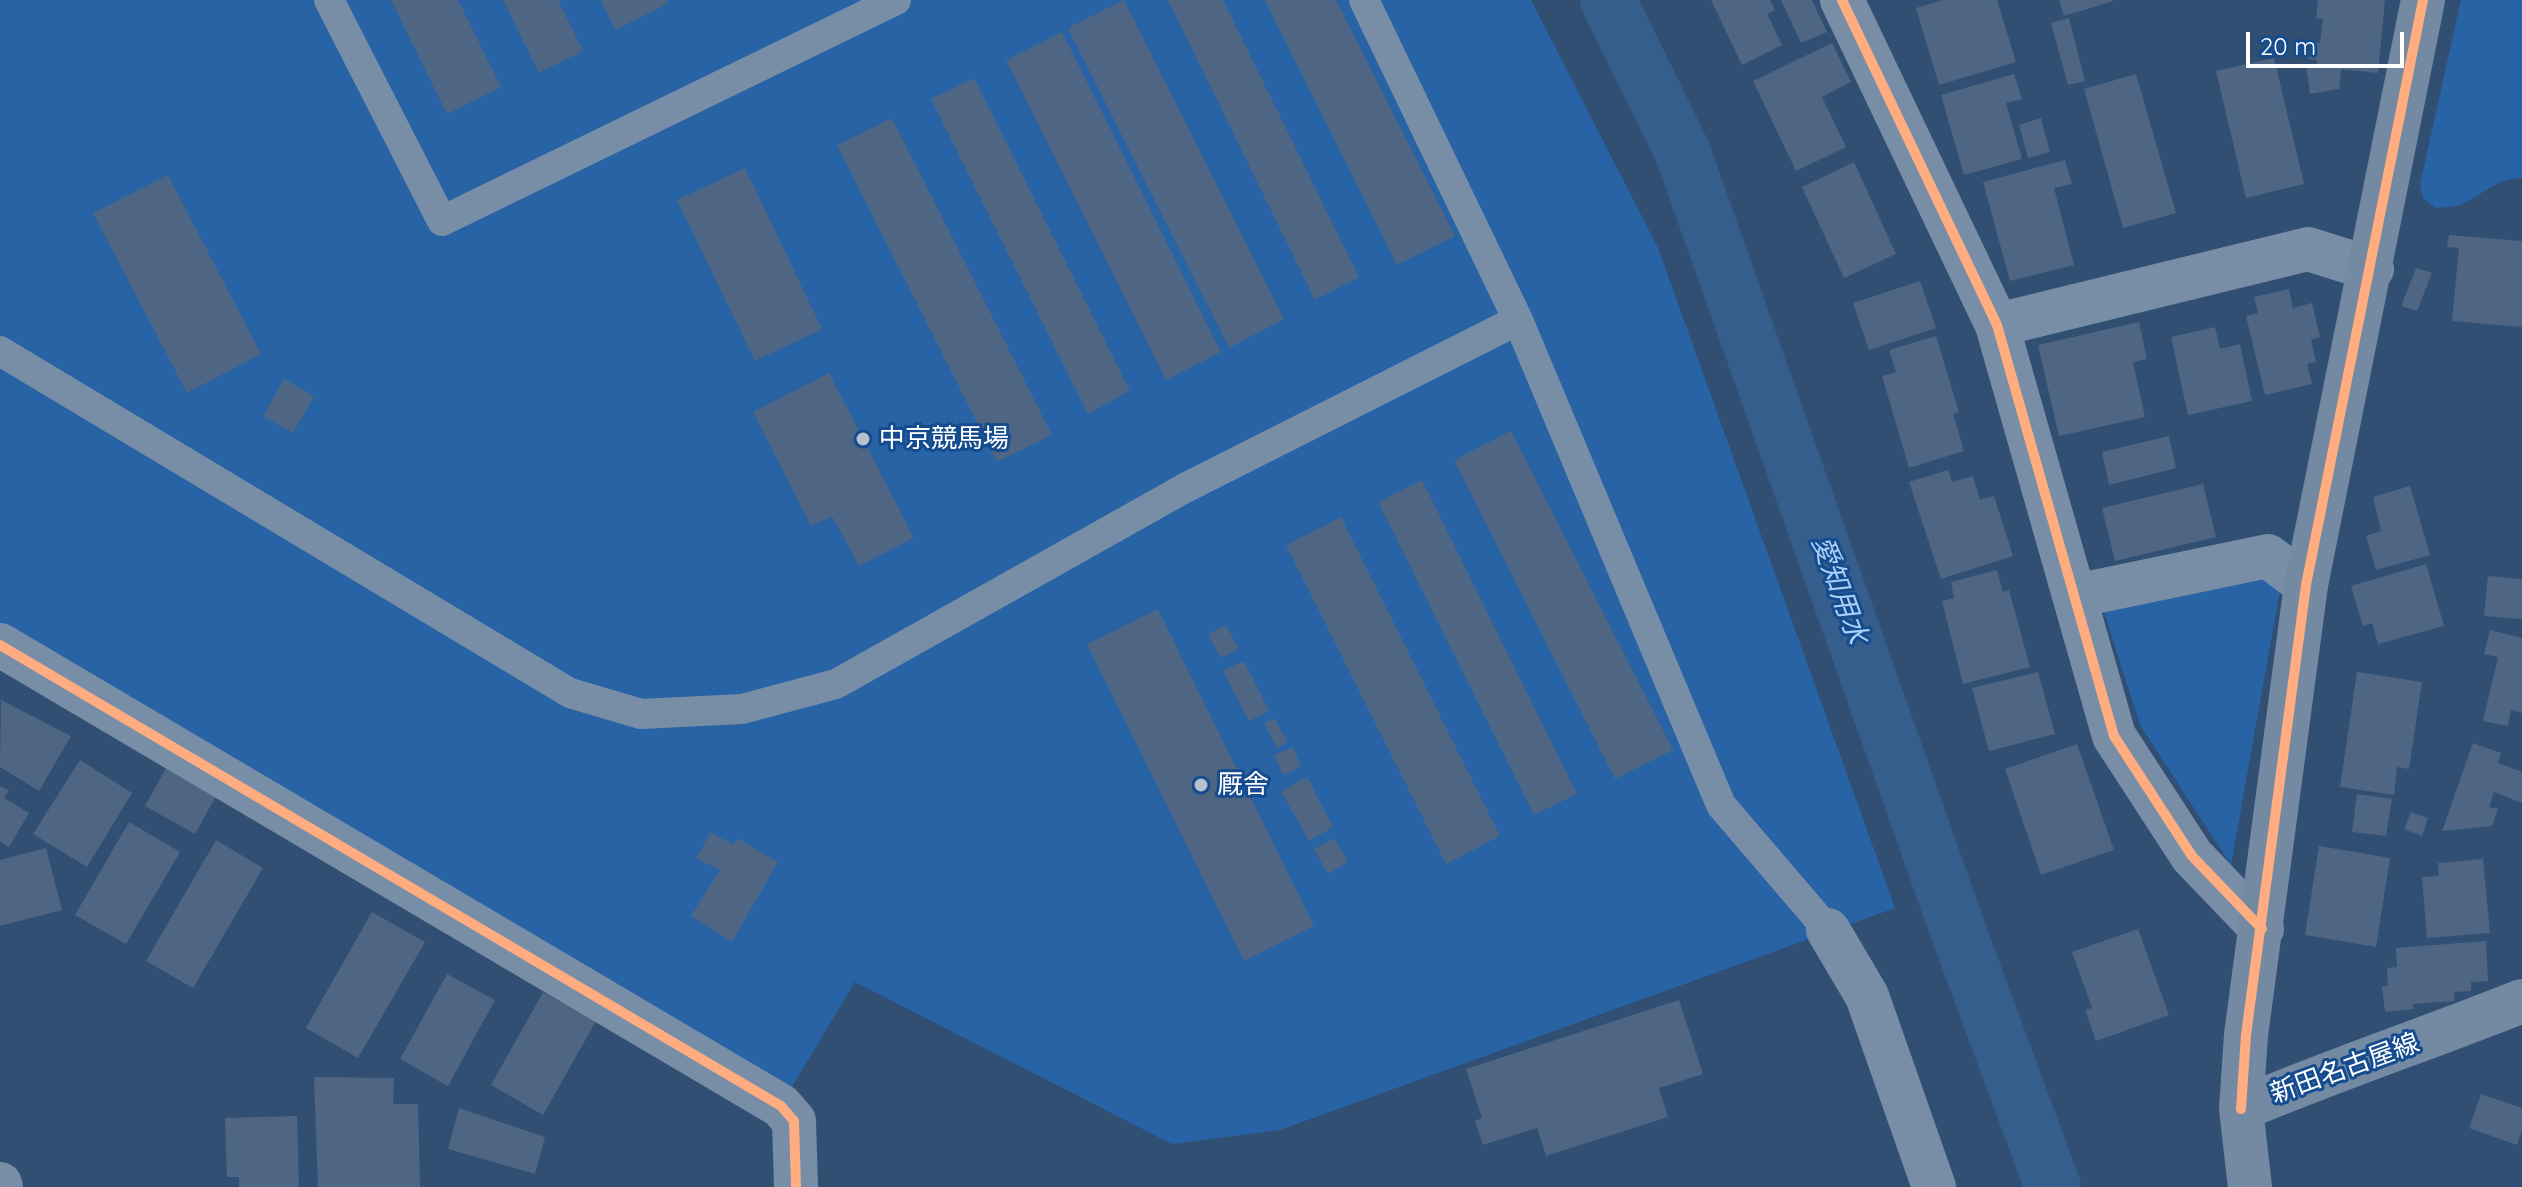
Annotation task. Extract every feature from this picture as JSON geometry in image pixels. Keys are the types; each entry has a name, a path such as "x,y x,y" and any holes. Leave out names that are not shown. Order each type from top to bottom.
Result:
{"street":[{"path":"1842,0 1997,325 2114,736 2192,856 2262,929"},
{"path":"2241,1109 2246,1035 2306,585 2372,269 2423,0"},
{"path":"1997,325 2308,249 2372,269"},
{"path":"2075,596 2268,556 2306,585"},
{"path":"0,645 781,1106 794,1121 796,1187"},
{"path":"1828,930 1867,996 1934,1187"},
{"name":"新田名古屋線","path":"2250,1187 2241,1109 2358,1060 2420,1041 2522,1001"}],"lane":[{"path":"329,0 442,221 896,0"},
{"path":"1364,0 1518,320 1721,805 1828,930"},
{"path":"0,351 570,693 641,714 742,709 836,684 1185,488 1518,320"}],"shaded area":[{"name":"中京競馬場","path":"0,0 1531,0 1658,248 1895,908 1280,1130 1172,1144 855,982 790,1090 0,630"},
{"path":"2461,0 2522,0 2522,178 2500,183 2461,204 2435,208 2423,198 2420,185"},
{"path":"2262,576 2280,590 2231,865 2140,725 2104,612"}],"building":[{"path":"391,0 458,0 501,87 447,114"},
{"path":"503,0 558,0 583,51 539,73"},
{"path":"601,0 667,0 669,3 615,30"},
{"path":"1124,0 1284,319 1229,348 1068,28"},
{"path":"1168,0 1223,0 1359,277 1315,300"},
{"path":"1265,0 1336,0 1455,236 1397,265"},
{"path":"1711,0 1770,0 1775,10 1767,14 1782,45 1742,65"},
{"path":"1781,0 1812,0 1827,32 1801,43"},
{"path":"1943,0 1997,0 2016,62 1939,85 1916,8"},
{"path":"2059,0 2113,0 2113,1 2064,16"},
{"path":"2318,0 2385,0 2378,73 2341,69 2339,89 2310,94 2306,65 2316,67 2317,60 2309,59 2311,42 2320,43 2323,19 2316,18"},
{"path":"2069,18 2085,81 2068,85 2051,23"},
{"path":"1062,32 1221,352 1166,380 1006,60"},
{"path":"1832,43 1851,82 1822,97 1846,147 1796,171 1753,81"},
{"path":"2274,58 2304,184 2246,198 2216,71"},
{"path":"2014,74 2022,99 2006,103 2022,159 1964,175 1941,95"},
{"path":"2136,74 2176,213 2123,228 2084,89"},
{"path":"974,78 1130,391 1088,414 931,99"},
{"path":"892,118 1052,435 997,462 837,145"},
{"path":"2041,118 2050,152 2028,158 2019,125"},
{"path":"2065,160 2072,184 2054,188 2074,265 2010,281 1983,182"},
{"path":"1854,162 1896,254 1844,278 1802,187"},
{"path":"745,168 822,329 755,361 677,200"},
{"path":"168,175 261,354 187,393 93,213"},
{"path":"2449,235 2522,241 2522,327 2452,321 2459,248 2447,247"},
{"path":"2416,268 2432,273 2417,311 2401,306"},
{"path":"1920,281 1936,328 1869,350 1853,303"},
{"path":"2289,289 2293,308 2312,303 2320,337 2311,340 2316,362 2307,364 2312,384 2265,395 2246,316 2258,313 2254,297"},
{"path":"2139,322 2147,359 2133,362 2145,417 2059,436 2038,345"},
{"path":"2215,327 2220,349 2240,344 2252,401 2188,415 2171,337"},
{"path":"1936,336 1959,412 1953,414 1964,451 1909,468 1882,376 1896,372 1889,350"},
{"path":"829,373 914,538 859,566 832,516 811,526 753,412"},
{"path":"284,379 314,396 293,433 263,416"},
{"path":"1511,431 1673,750 1615,779 1454,460"},
{"path":"2169,436 2176,468 2109,485 2102,452"},
{"path":"1948,470 1952,482 1973,476 1980,500 1994,496 2013,556 1941,579 1909,482"},
{"path":"1422,480 1577,794 1534,815 1378,502"},
{"path":"2203,484 2216,537 2115,561 2102,508"},
{"path":"2410,486 2430,555 2376,570 2366,536 2381,531 2373,497"},
{"path":"1341,517 1500,836 1446,864 1286,545"},
{"path":"2426,564 2444,626 2378,644 2372,623 2363,626 2351,586"},
{"path":"1997,570 2003,592 2009,590 2030,667 1963,684 1942,601 1954,598 1951,582"},
{"path":"2488,576 2522,579 2522,619 2484,616"},
{"name":"厩舎","path":"1158,609 1314,926 1244,961 1087,644"},
{"path":"1226,625 1239,649 1221,658 1208,634"},
{"path":"2490,630 2522,638 2522,713 2511,710 2508,726 2483,721 2498,657 2484,654"},
{"path":"1244,661 1269,711 1249,721 1223,671"},
{"path":"2038,672 2055,734 1989,751 1972,688"},
{"path":"2357,672 2422,682 2409,769 2397,767 2394,795 2340,787"},
{"path":"1,700 71,736 39,791 0,767"},
{"path":"1274,718 1288,742 1277,748 1264,723"},
{"path":"2473,743 2501,753 2498,763 2522,772 2522,803 2494,792 2489,807 2498,809 2492,826 2442,831"},
{"path":"2077,744 2114,850 2041,875 2005,769"},
{"path":"1293,747 1301,767 1283,775 1274,755"},
{"path":"80,760 132,793 87,867 33,834"},
{"path":"166,768 216,796 195,834 145,806"},
{"path":"1307,777 1333,827 1309,841 1281,791"},
{"path":"0,786 9,790 4,798 29,813 9,847 0,841"},
{"path":"2357,794 2392,799 2386,836 2352,832"},
{"path":"2411,812 2428,818 2422,836 2404,829"},
{"path":"129,822 180,852 126,944 75,915"},
{"path":"711,832 733,845 737,838 778,862 732,942 691,916 720,870 696,858"},
{"path":"1334,838 1348,862 1328,874 1314,849"},
{"path":"216,840 263,868 193,988 146,961"},
{"path":"2319,846 2390,858 2376,947 2305,935"},
{"path":"46,848 62,910 0,926 0,860"},
{"path":"2483,859 2490,933 2427,938 2422,877 2439,876 2438,863"},
{"path":"372,912 425,942 358,1058 306,1028"},
{"path":"2138,929 2169,1015 2096,1041 2085,1010 2092,1008 2072,952"},
{"path":"2486,941 2488,981 2471,982 2471,991 2454,992 2454,1001 2413,1004 2414,1009 2385,1012 2382,986 2388,986 2387,968 2397,967 2396,948"},
{"path":"447,974 495,1000 448,1086 400,1059"},
{"path":"543,992 596,1021 543,1115 491,1085"},
{"path":"1679,1000 1703,1074 1659,1088 1668,1117 1546,1156 1537,1128 1483,1145 1475,1121 1482,1118 1466,1069"},
{"path":"314,1077 394,1078 393,1104 418,1104 420,1187 318,1187"},
{"path":"2481,1094 2522,1108 2522,1130 2517,1145 2469,1128"},
{"path":"459,1108 545,1137 535,1174 448,1149"},
{"path":"297,1116 299,1187 239,1187 239,1177 227,1177 225,1118"}],"waterway":[{"name":"愛知用水","path":"1608,0 1683,153 1956,925 2053,1187"}],"cycle path":[{"path":"1842,0 1997,325 2114,736 2192,856 2262,929"},
{"path":"2241,1109 2246,1035 2306,585 2423,0"},
{"path":"0,645 781,1106 794,1121 796,1187"}],"place":[{"name":"中京競馬場","path":"863,439"},
{"name":"厩舎","path":"1201,785"}]}
